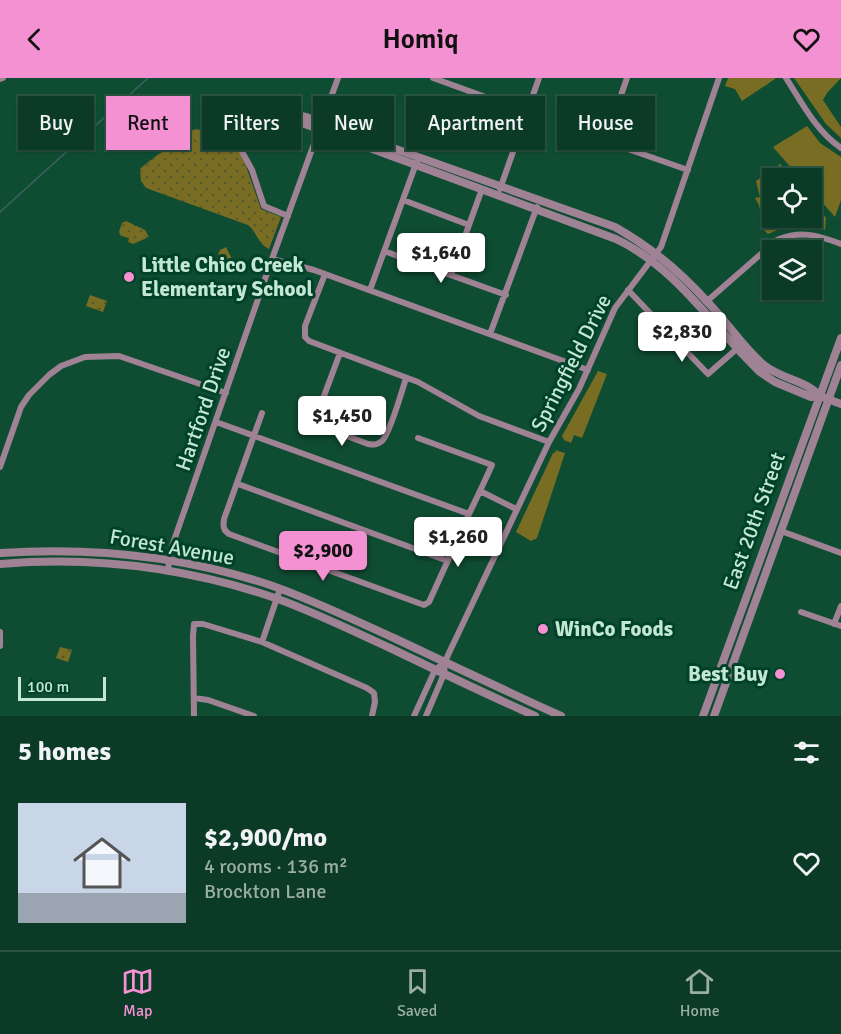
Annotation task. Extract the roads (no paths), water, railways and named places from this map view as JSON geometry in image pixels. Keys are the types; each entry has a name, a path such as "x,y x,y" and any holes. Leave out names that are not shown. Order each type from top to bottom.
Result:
{"street":[{"name":"Hartford Drive","path":"331,96 338,78"},
{"path":"433,78 483,96"},
{"path":"533,96 539,78"},
{"path":"627,78 605,141 688,170"},
{"name":"Springfield Drive","path":"426,716 444,674 445,662 516,509 588,370 615,308 655,257 666,237 719,78"},
{"path":"786,78 816,125 841,148"},
{"name":"Hartford Drive","path":"168,571 170,552 313,146"},
{"path":"241,150 252,170 264,206 288,216"},
{"path":"387,150 538,205 655,257 704,304 760,372 774,382 811,397 824,398 841,404"},
{"path":"500,191 514,150"},
{"path":"417,161 482,189 500,191"},
{"path":"370,290 417,161"},
{"path":"451,275 482,189"},
{"path":"403,200 469,225"},
{"path":"490,334 538,205"},
{"path":"704,304 777,240 806,233 841,244"},
{"path":"384,251 506,295"},
{"path":"272,260 325,274 588,370"},
{"path":"325,274 304,331 309,341 406,378 479,416 549,442"},
{"path":"628,290 708,374 740,345"},
{"name":"East 20th Street","path":"714,716 781,531 841,338"},
{"path":"339,353 318,412 318,423 368,444 380,443 387,433 406,378"},
{"path":"0,467 21,407 29,395 61,366 85,357 119,356 226,393"},
{"name":"East 20th Street","path":"703,716 824,398 841,365"},
{"path":"262,413 223,525 225,531 424,606 429,602 492,465 418,438"},
{"path":"216,422 469,514"},
{"path":"238,484 448,561"},
{"path":"480,491 516,509"},
{"path":"781,531 841,552"},
{"name":"Forest Avenue","path":"0,553 82,551 169,560 226,572 332,609 561,716"},
{"name":"Forest Avenue","path":"0,564 42,561 112,563 218,581 277,599 326,618 535,716"},
{"path":"262,642 280,589"},
{"path":"801,612 838,625 841,606"},
{"path":"194,716 194,624 203,624 262,642 367,688 374,693 372,716"},
{"path":"0,632 0,646"},
{"name":"Springfield Drive","path":"414,716 435,670 445,662"},
{"path":"194,698 208,700 254,716"}],"waterway":[{"path":"0,212 148,78"}],"place":[{"name":"Little Chico Creek Elementary School","path":"129,277"},
{"name":"WinCo Foods","path":"543,629"},
{"name":"Best Buy","path":"780,674"}]}
